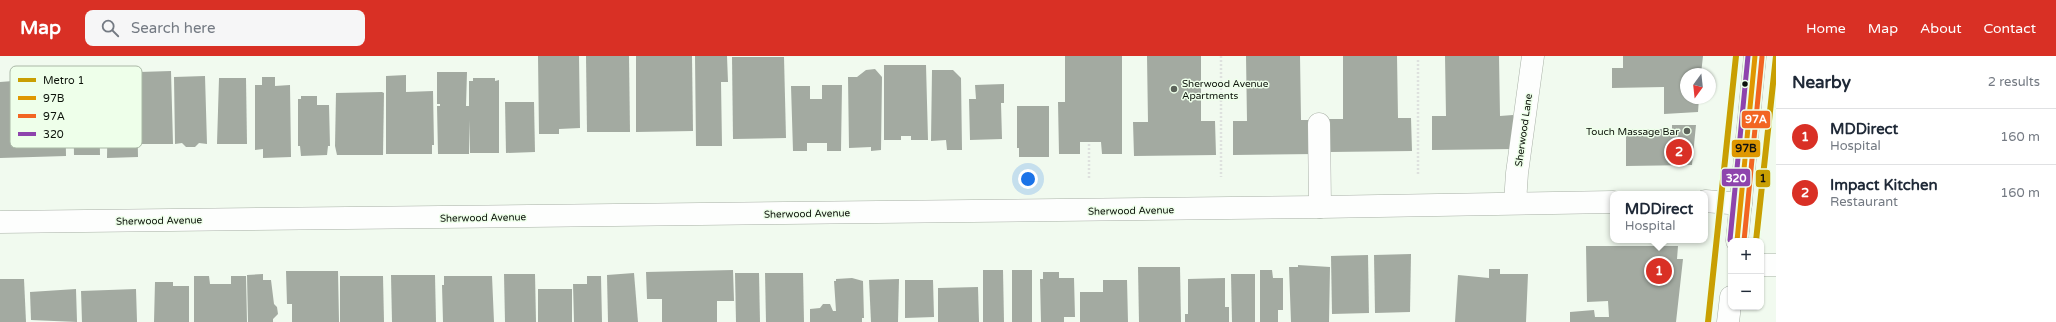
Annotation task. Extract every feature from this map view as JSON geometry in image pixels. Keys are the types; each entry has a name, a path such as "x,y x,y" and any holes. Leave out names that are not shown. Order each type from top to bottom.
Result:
{"street":[{"name":"Sherwood Lane","path":"1515,203 1517,173 1533,56"},
{"path":"1737,238 1755,56"},
{"path":"1319,124 1320,207"},
{"path":"1708,201 1741,204"},
{"name":"Sherwood Avenue","path":"0,222 1320,207 1610,202"},
{"path":"1764,265 1776,265"},
{"path":"1728,322 1729,310"}],"path":[{"path":"1221,56 1221,177"},
{"path":"1418,59 1418,174"},
{"path":"1089,143 1089,178"}],"building":[{"path":"538,56 579,56 580,128 559,129 559,134 539,134"},
{"path":"586,56 629,56 630,132 587,132"},
{"path":"636,56 692,56 693,131 636,132"},
{"path":"695,56 727,56 728,82 721,82 722,146 696,146"},
{"path":"1065,56 1122,56 1122,154 1102,154 1101,142 1080,142 1080,154 1059,154 1058,102 1065,102"},
{"name":"Sherwood Avenue Apartments","path":"1147,56 1201,56 1201,121 1215,121 1216,155 1134,156 1133,122 1148,122"},
{"name":"Sherwood Avenue Apartments","path":"1246,56 1300,56 1301,120 1315,120 1315,154 1233,155 1233,121 1247,121"},
{"path":"1343,56 1397,56 1398,118 1411,118 1412,151 1330,152 1329,119 1343,119"},
{"path":"1445,56 1499,56 1500,116 1513,115 1514,149 1432,150 1432,116 1446,116"},
{"path":"1623,56 1703,56 1702,68 1680,68 1680,104 1699,104 1698,112 1664,114 1664,87 1612,88 1612,68 1623,68"},
{"path":"732,57 784,57 786,138 733,139"},
{"path":"884,65 926,65 928,140 911,140 911,136 901,136 901,140 884,140"},
{"path":"875,69 882,77 881,150 871,151 871,147 849,148 848,77 857,77 866,70"},
{"path":"932,70 953,70 961,78 962,150 947,150 946,140 931,141"},
{"path":"171,71 173,144 142,144 142,72"},
{"path":"437,72 467,72 466,106 469,106 469,81 473,81 473,78 495,78 495,81 499,80 499,153 470,153 469,120 469,154 438,154 437,106 440,106 440,104 437,104"},
{"path":"406,75 406,92 433,91 434,145 432,145 432,154 386,154 386,76"},
{"path":"205,76 207,144 199,143 195,147 186,147 182,143 175,144 174,77"},
{"path":"262,77 275,77 275,86 290,85 291,157 263,158 263,149 255,150 255,85 262,85"},
{"path":"219,78 246,78 247,144 217,144"},
{"path":"10,81 10,148 66,148 66,156 0,158 0,82"},
{"path":"1004,84 1004,103 1001,103 1002,139 970,140 969,99 976,99 975,85"},
{"path":"822,85 842,85 841,151 827,151 827,143 807,143 807,151 793,151 791,86 810,86 810,99 822,99"},
{"path":"336,93 384,93 383,155 337,155 335,146"},
{"path":"301,96 317,96 317,105 329,105 330,146 328,146 327,155 301,156 300,146 298,146 298,99 301,99"},
{"path":"505,102 534,102 535,152 506,153"},
{"path":"1017,106 1049,106 1049,157 1019,157 1019,148 1017,148"},
{"path":"1672,125 1696,125 1692,165 1626,166 1626,129 1672,129"},
{"path":"74,148 100,148 100,155 74,155"},
{"path":"107,148 138,148 138,157 107,158"},
{"path":"1586,246 1678,246 1677,259 1683,259 1676,322 1570,322 1570,312 1594,310 1595,317 1609,317 1608,301 1587,302"},
{"path":"1411,254 1410,312 1375,313 1374,255"},
{"path":"1368,255 1369,313 1332,314 1331,256"},
{"path":"1298,265 1330,267 1329,322 1291,322 1289,267 1298,267"},
{"path":"1138,267 1180,267 1181,322 1139,322"},
{"path":"1489,269 1500,269 1500,274 1528,274 1526,322 1455,322 1458,275 1489,278"},
{"path":"733,270 734,301 717,301 717,322 662,322 662,299 647,299 646,272"},
{"path":"983,270 1003,270 1004,322 983,322"},
{"path":"1012,270 1032,270 1032,322 1012,322"},
{"path":"1260,270 1272,270 1273,278 1283,278 1283,310 1278,310 1278,322 1260,322"},
{"path":"286,271 338,271 339,322 292,322 292,304 287,304"},
{"path":"1043,272 1059,272 1059,278 1074,278 1075,317 1064,317 1064,322 1041,322 1040,279 1043,279"},
{"path":"634,273 638,322 608,322 607,275"},
{"path":"735,273 759,273 760,322 736,322"},
{"path":"765,273 803,273 804,322 766,322"},
{"path":"263,274 263,280 271,280 274,304 277,307 278,314 273,319 273,322 248,322 247,275"},
{"path":"504,274 535,274 536,322 505,322"},
{"path":"1231,274 1255,274 1255,322 1232,322"},
{"path":"391,275 435,275 436,322 392,322"},
{"path":"194,276 209,276 210,284 231,284 231,276 246,276 247,322 194,322"},
{"path":"340,276 383,276 384,322 340,322"},
{"path":"444,276 492,276 494,322 443,322 442,285 444,285"},
{"path":"587,276 601,276 602,322 574,322 573,284 587,284"},
{"path":"852,278 863,281 864,318 862,318 862,322 810,322 810,309 820,308 823,304 830,304 833,311 836,311 834,281 836,281 836,279"},
{"path":"1225,278 1225,307 1229,307 1229,322 1185,322 1185,314 1188,314 1188,279"},
{"path":"0,279 24,279 26,322 0,322"},
{"path":"899,279 898,322 871,322 869,280"},
{"path":"905,280 933,280 934,317 905,318"},
{"path":"1103,280 1127,280 1128,322 1080,322 1080,292 1103,292"},
{"path":"155,282 173,282 173,286 189,286 189,322 154,322"},
{"path":"978,287 979,322 938,322 938,288"},
{"path":"76,289 77,322 31,320 30,292"},
{"path":"136,289 137,322 82,322 81,291"},
{"path":"538,289 572,289 572,322 538,322"}],"metro line":[{"name":"1","path":"1708,322 1736,56"},
{"name":"1","path":"1756,238 1776,56"}],"transit line":[{"name":"320","path":"1730,238 1748,56"},
{"name":"97B","path":"1737,238 1755,56"},
{"name":"97A","path":"1744,238 1762,57"}],"place":[{"name":"Sherwood Avenue Apartments","path":"1174,89"},
{"name":"Touch Massage Bar","path":"1687,131"},
{"name":"Impact Kitchen","path":"1679,152"},
{"name":"MDDirect","path":"1659,271"}]}
